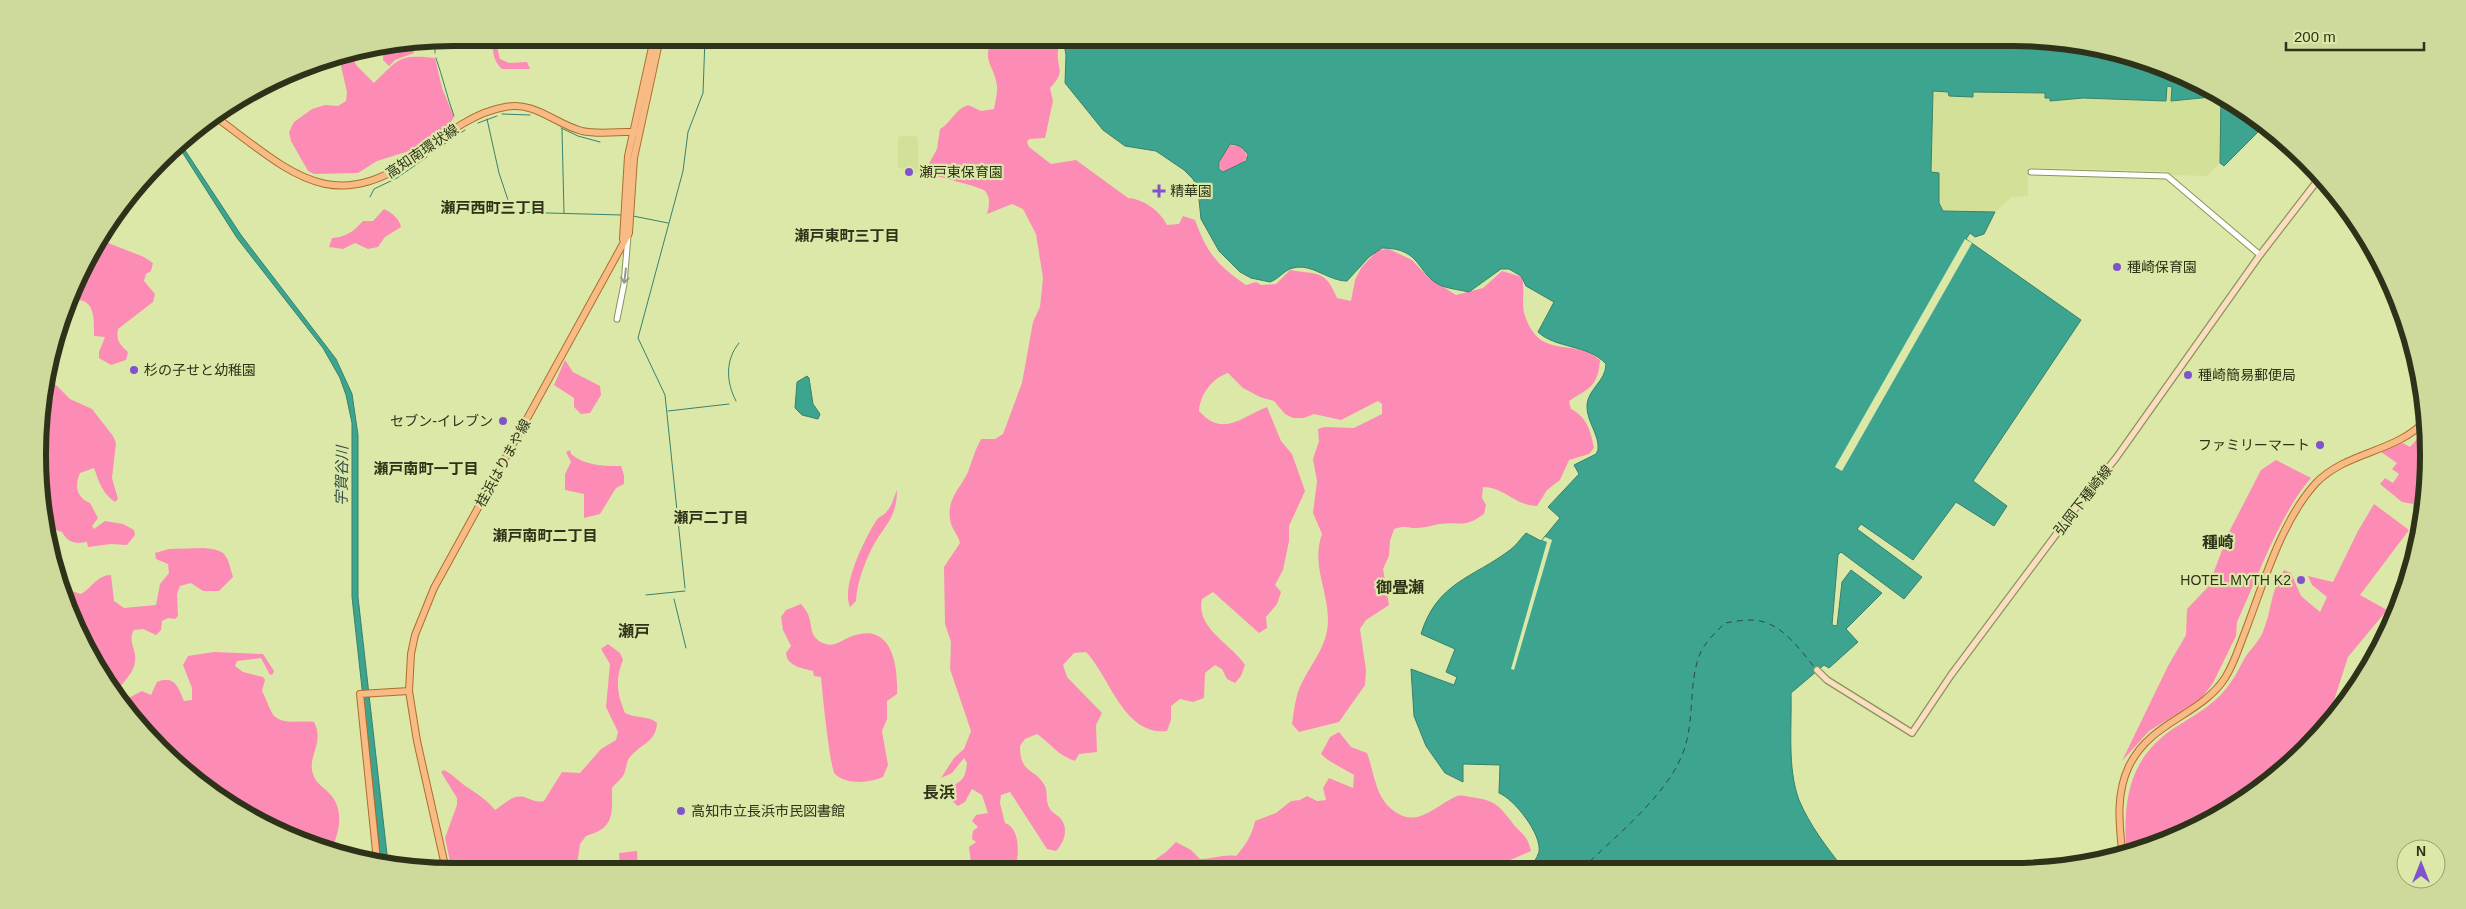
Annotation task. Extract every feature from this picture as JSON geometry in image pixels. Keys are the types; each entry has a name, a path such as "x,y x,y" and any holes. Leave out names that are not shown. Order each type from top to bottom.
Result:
{"main road":[{"name":"桂浜はりまや線","path":"622,243 627,216 636,132 652,46"},
{"name":"桂浜はりまや線","path":"636,132 658,46"},
{"name":"高知南環状線","path":"220,120 298,175 336,186 356,186 372,182 392,173 461,124 506,106 529,108 584,132 636,132"},
{"name":"弘岡下種崎線","path":"1817,670 1827,680 1912,733 1951,675 2075,509 2116,458 2260,255 2316,183"},
{"name":"桂浜はりまや線","path":"444,863 417,741 409,691 411,654 415,635 430,595 628,233 627,216"},
{"path":"2122,848 2119,805 2122,784 2130,765 2143,744 2156,731 2203,701 2218,688 2227,674 2247,628 2290,518 2309,491 2321,478 2339,465 2403,439 2419,427"},
{"path":"376,855 360,694 409,691"}],"street":[{"path":"2031,172 2167,176 2260,255"},
{"path":"617,319 624,284 628,233"}],"shaded area":[{"path":"492,46 497,46 500,59 509,63 527,62 530,69 502,69 494,57"},
{"path":"990,46 1058,46 1060,69 1058,77 1050,88 1053,101 1045,138 1029,139 1027,142 1029,147 1051,164 1076,160 1128,198 1146,203 1160,215 1167,225 1179,224 1183,216 1195,220 1204,241 1214,257 1227,271 1246,285 1256,282 1261,285 1276,284 1290,270 1314,273 1329,282 1337,298 1351,301 1355,280 1361,268 1378,250 1389,249 1412,260 1429,278 1456,295 1483,288 1502,271 1522,277 1525,316 1532,330 1540,339 1549,344 1579,349 1590,353 1600,360 1595,381 1591,386 1569,401 1571,409 1585,421 1594,448 1589,454 1569,460 1560,480 1547,490 1537,506 1523,503 1497,490 1483,487 1482,498 1486,505 1484,514 1477,519 1462,524 1447,523 1420,528 1404,527 1394,529 1390,541 1389,556 1383,569 1389,605 1366,620 1360,629 1366,670 1365,685 1339,722 1299,732 1292,724 1297,696 1322,647 1328,620 1318,556 1322,534 1313,513 1317,481 1313,459 1319,441 1318,429 1324,427 1354,428 1382,414 1382,404 1378,401 1341,420 1314,414 1304,418 1293,418 1285,414 1274,401 1260,397 1243,388 1228,373 1212,383 1204,393 1199,411 1208,419 1224,424 1240,420 1267,407 1281,441 1292,454 1305,491 1289,526 1289,541 1283,570 1275,585 1281,592 1277,604 1266,617 1267,628 1259,633 1213,592 1202,599 1201,609 1209,627 1245,665 1241,676 1235,683 1227,679 1222,669 1215,665 1205,673 1204,698 1193,702 1180,699 1171,706 1171,720 1167,731 1152,730 1140,724 1129,715 1086,652 1074,653 1063,665 1067,677 1102,713 1096,725 1097,752 1079,754 1075,761 1060,753 1037,734 1025,739 1020,746 1022,762 1045,786 1048,806 1061,819 1065,827 1065,836 1056,851 1047,849 1010,792 1001,795 1000,803 1005,823 1010,826 1016,835 1018,854 1016,863 971,863 969,847 976,842 972,839 973,831 978,827 972,821 976,815 988,813 982,795 972,789 965,802 958,806 952,801 949,790 965,774 967,763 964,758 952,773 941,778 954,758 964,749 971,731 950,669 951,642 945,624 944,567 960,543 950,519 950,505 968,472 981,439 995,439 1003,434 1022,383 1033,322 1040,307 1043,278 1036,234 1023,209 1012,204 987,214 989,200 985,191 925,171 937,149 940,129 960,110 968,105 981,111 994,109 997,86 989,62"},
{"path":"413,49 414,53 395,60 389,66 383,60 383,53"},
{"path":"413,57 435,58 442,88 454,117 445,131 422,147 377,161 358,173 314,174 308,171 291,141 289,132 294,122 312,109 325,105 338,106 346,101 347,92 340,63 353,59 374,83 400,60"},
{"path":"2167,86 2172,87 2171,100 2209,97 2221,104 2220,163 2207,176 2172,175 2164,171 2028,168 2028,196 2012,197 1995,212 1943,211 1939,203 1939,173 1931,173 1933,90 1973,96 1973,92 2046,93 2050,101 2082,98 2166,101"},
{"path":"901,136 915,136 918,138 918,172 915,174 898,167 898,138"},
{"path":"1230,145 1243,147 1247,157 1243,163 1225,172 1221,170 1220,163"},
{"path":"384,209 395,216 401,227 385,237 378,247 368,249 355,243 343,249 329,247 332,238 349,233 363,221 373,221"},
{"path":"106,242 144,257 153,263 151,271 146,274 144,281 155,294 153,302 118,329 117,336 119,342 128,352 126,360 111,365 99,358 99,352 105,337 94,336 92,311 86,302 76,300"},
{"path":"565,360 573,372 600,386 601,395 590,413 581,414 574,407 574,398 554,385"},
{"path":"53,383 70,399 92,409 113,436 116,443 112,478 118,499 115,502 102,487 94,468 80,473 78,478 77,487 80,495 90,503 98,518 92,526 94,529 105,521 123,524 134,530 135,535 127,545 111,544 88,547 87,542 72,542 62,532 53,529 47,481 47,428"},
{"path":"2417,439 2419,441 2419,481 2415,513 2413,512 2413,504 2402,502 2380,484 2385,478 2393,483 2399,474 2392,469 2397,463 2381,452 2403,443 2410,447"},
{"path":"570,450 571,454 576,458 588,463 621,466 624,484 616,488 600,514 584,518 584,494 565,490 565,474 571,462 566,452"},
{"path":"2276,460 2311,478 2299,493 2279,528 2237,622 2236,636 2213,683 2201,699 2149,731 2122,761 2168,666 2186,635 2187,609 2208,587 2229,532 2261,470"},
{"path":"897,490 895,508 869,554 859,581 856,601 850,607 848,598 851,576 860,551 877,519 889,509"},
{"path":"2374,504 2409,530 2360,595 2387,610 2348,657 2332,707 2318,724 2281,761 2238,794 2192,821 2168,832 2126,846 2126,812 2133,778 2140,763 2163,737 2207,706 2226,689 2262,634 2276,586 2284,570 2291,573 2301,596 2320,612 2327,597 2312,585 2308,576 2333,582 2358,531"},
{"path":"204,548 218,550 228,559 233,577 219,591 203,591 191,583 180,586 177,594 178,616 175,619 168,618 162,621 161,630 156,635 143,629 134,630 131,638 135,657 134,666 130,675 120,687 88,635 69,588 71,591 81,594 98,579 111,575 114,601 124,608 156,605 160,584 169,573 168,564 156,559 155,553 169,549"},
{"path":"801,604 806,610 813,633 819,641 832,645 864,633 875,635 884,640 890,648 896,670 897,694 887,701 887,719 882,731 888,765 883,777 872,781 858,782 845,780 835,774 829,745 821,677 814,676 813,671 792,664 786,653 791,646 783,630 781,617 786,610"},
{"path":"608,644 620,653 623,660 620,667 618,686 625,713 650,719 657,723 656,730 650,740 628,760 623,776 612,788 611,813 607,824 595,833 586,836 580,844 577,863 450,863 445,838 457,805 457,798 441,772 444,770 451,774 483,798 495,810 508,801 520,796 538,802 544,801 562,772 580,773 601,749 616,740 618,732 606,707 610,664 601,649"},
{"path":"214,652 263,654 274,671 273,674 270,675 261,658 237,661 235,666 243,672 263,677 265,680 262,691 275,717 291,722 314,722 318,736 312,761 313,774 317,782 333,798 339,813 337,836 333,844 298,832 274,821 228,794 185,761 148,724 131,703 128,698 142,691 151,695 157,682 163,680 172,681 178,687 184,701 192,700 192,688 183,665 188,656"},
{"path":"1339,732 1351,747 1367,753 1380,794 1390,808 1397,813 1412,818 1427,813 1459,796 1484,799 1494,803 1502,810 1525,837 1531,851 1503,863 1156,863 1153,861 1176,842 1191,850 1200,859 1236,856 1248,840 1255,821 1276,813 1291,801 1300,800 1307,796 1317,801 1326,800 1323,788 1329,778 1353,788 1354,775 1332,763 1321,754 1330,737"},
{"path":"637,851 638,863 620,863 619,853"}],"water":[{"path":"1064,46 2011,46 2065,50 2117,60 2168,77 2209,97 2171,101 2172,87 2167,86 2166,101 2083,98 2050,101 2050,98 2045,98 2045,93 1973,92 1973,97 1949,96 1948,92 1933,91 1931,172 1939,173 1939,203 1943,211 1995,212 1984,234 1975,237 1970,233 1966,239 2081,320 1973,481 2007,506 1994,526 1956,502 1913,560 1861,524 1857,529 1922,577 1904,599 1841,552 1838,555 1832,625 1837,626 1842,582 1851,570 1882,593 1846,629 1858,642 1829,668 1824,665 1791,693 1791,761 1795,788 1803,809 1813,827 1839,863 1534,863 1539,852 1536,836 1526,818 1512,802 1499,793 1500,765 1463,764 1463,782 1445,773 1426,746 1414,716 1411,669 1454,685 1457,677 1446,672 1455,649 1421,634 1428,617 1436,603 1458,583 1510,550 1526,533 1541,541 1560,518 1548,507 1579,474 1574,465 1596,454 1598,450 1597,439 1587,411 1587,405 1590,394 1603,375 1606,364 1590,353 1554,341 1538,332 1554,302 1526,286 1521,276 1509,269 1501,269 1469,292 1442,286 1427,275 1418,263 1405,252 1382,248 1369,257 1347,281 1300,267 1290,269 1270,282 1251,278 1240,272 1219,251 1201,219 1198,190 1193,179 1184,170 1156,151 1125,146 1103,130 1065,83","holes":["1230,144 1240,147 1248,155 1246,161 1223,172 1219,169 1219,162"]},
{"path":"2221,104 2259,131 2224,166 2220,163"},
{"path":"184,149 241,235 336,359 352,394 358,435 358,597 387,857 380,856 352,597 352,423 346,395 340,378 323,348 237,238 182,151"},
{"path":"807,376 809,378 813,404 820,414 818,419 802,415 795,408 797,382"}],"pier":[{"path":"1965,239 1972,243 1842,471 1835,467"},
{"path":"1545,537 1552,540 1514,670 1511,669 1547,542 1542,540"}],"waterway":[{"path":"685,588 665,395 638,338 683,171 688,132 703,93 705,46"},
{"path":"435,47 435,53"},
{"path":"436,58 454,116"},
{"path":"502,114 530,115"},
{"path":"478,123 497,116"},
{"path":"487,119 499,173 512,212 621,215"},
{"path":"561,128 578,136 600,142"},
{"path":"562,129 564,213"},
{"path":"431,153 465,130"},
{"path":"370,197 374,189 397,178 427,157"},
{"path":"633,216 668,223"},
{"path":"736,401 730,386 728,371 731,357 739,343"},
{"path":"668,411 729,404"},
{"path":"646,595 685,591"},
{"path":"674,599 686,648"}],"ferry route":[{"path":"1588,863 1626,828 1655,797 1668,781 1678,764 1688,736 1694,678 1699,656 1707,642 1725,623 1755,620 1772,625 1786,635 1815,668"}],"place":[{"name":"瀬戸東保育園","path":"909,172"},
{"name":"精華園","path":"1159,191"},
{"name":"種崎保育園","path":"2117,267"},
{"name":"杉の子せと幼稚園","path":"134,370"},
{"name":"種崎簡易郵便局","path":"2188,375"},
{"name":"セブン-イレブン","path":"503,421"},
{"name":"ファミリーマート","path":"2320,445"},
{"name":"HOTEL MYTH K2","path":"2301,580"},
{"name":"高知市立長浜市民図書館","path":"681,811"}],"district":[{"name":"瀬戸西町三丁目","path":"493,208"},
{"name":"瀬戸東町三丁目","path":"847,236"},
{"name":"瀬戸南町一丁目","path":"426,469"},
{"name":"瀬戸二丁目","path":"711,518"},
{"name":"瀬戸南町二丁目","path":"545,536"},
{"name":"種崎","path":"2218,542"},
{"name":"御畳瀬","path":"1400,587"},
{"name":"瀬戸","path":"634,631"},
{"name":"長浜","path":"939,792"}],"water label":[{"name":"宇賀谷川","path":"342,476"}]}
